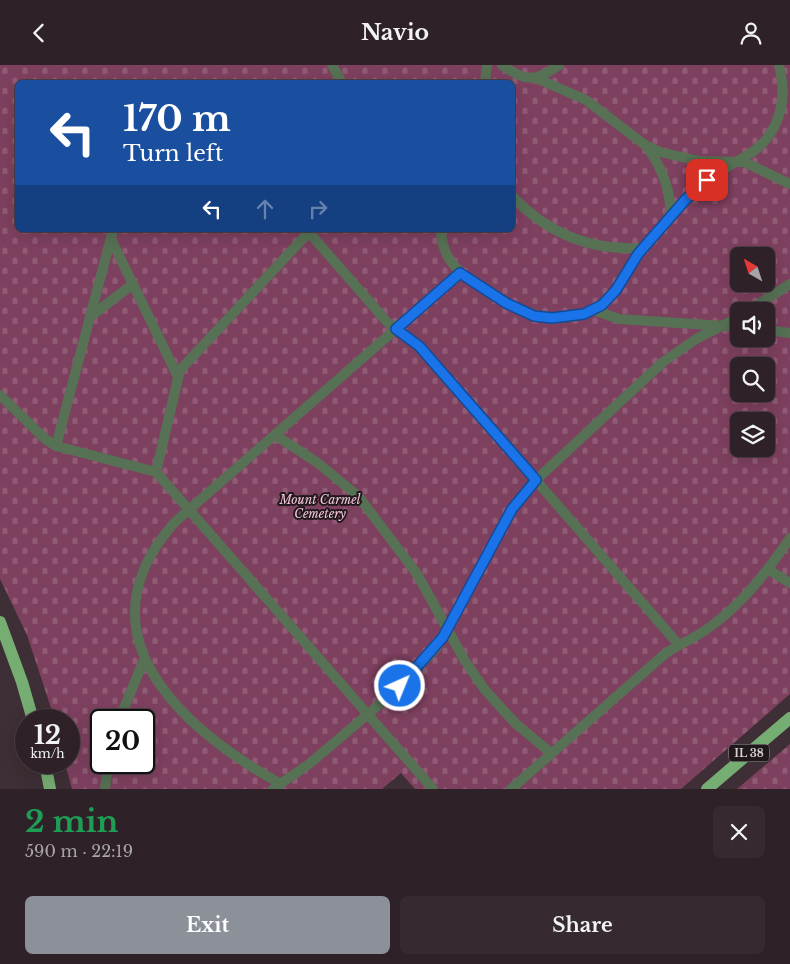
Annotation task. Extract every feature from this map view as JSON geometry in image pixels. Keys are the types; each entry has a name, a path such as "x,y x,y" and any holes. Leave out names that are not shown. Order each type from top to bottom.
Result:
{"main road":[{"path":"0,622 30,709"},
{"name":"IL 38","path":"707,789 790,718"},
{"path":"47,774 50,789"}],"lane":[{"path":"332,65 340,80"},
{"path":"485,80 487,65"},
{"path":"502,65 516,74 536,79 596,107 645,145 660,152 685,159 739,161 752,164 790,184"},
{"path":"536,79 559,65"},
{"path":"442,232 449,261 460,273 506,303 534,316 552,318 584,314 593,310 616,290 642,249 696,189 718,172 739,161 763,144 777,121 783,91 779,65"},
{"path":"645,145 656,159 667,185 670,218"},
{"path":"515,199 540,220 574,240 602,248 642,249"},
{"path":"156,471 178,377 184,364 307,232"},
{"path":"309,232 388,322 419,346 679,645"},
{"path":"112,234 133,284 178,377"},
{"path":"56,446 112,234"},
{"path":"460,273 188,510 157,544 140,580 136,617 144,660 152,676 188,718 238,759 277,786 309,764 367,715 437,647 512,509 536,480 663,362 696,339 730,321"},
{"path":"90,317 133,284"},
{"path":"763,302 790,285"},
{"path":"593,310 619,319 730,327"},
{"path":"775,331 790,333"},
{"path":"0,395 45,439 56,446 156,471 433,789"},
{"path":"275,435 318,463 359,497 417,574 475,676 494,701 515,723 551,753"},
{"path":"511,789 666,653 701,632 733,607 769,570 790,538"},
{"path":"769,570 790,583"},
{"path":"124,709 144,660"},
{"path":"105,789 107,774"}],"green space":[{"name":"Mount Carmel Cemetery","path":"0,65 790,65 790,694 681,789 415,789 401,773 382,789 72,789 68,774 80,774 80,709 51,709 27,635 0,579"},
{"path":"790,744 790,789 737,789"}],"route":[{"path":"400,686 437,647 512,509 536,480 419,346 396,329 460,273 515,309 534,316 552,318 584,314 593,310 602,305 616,290 633,261 646,244 686,199 707,180"}]}
